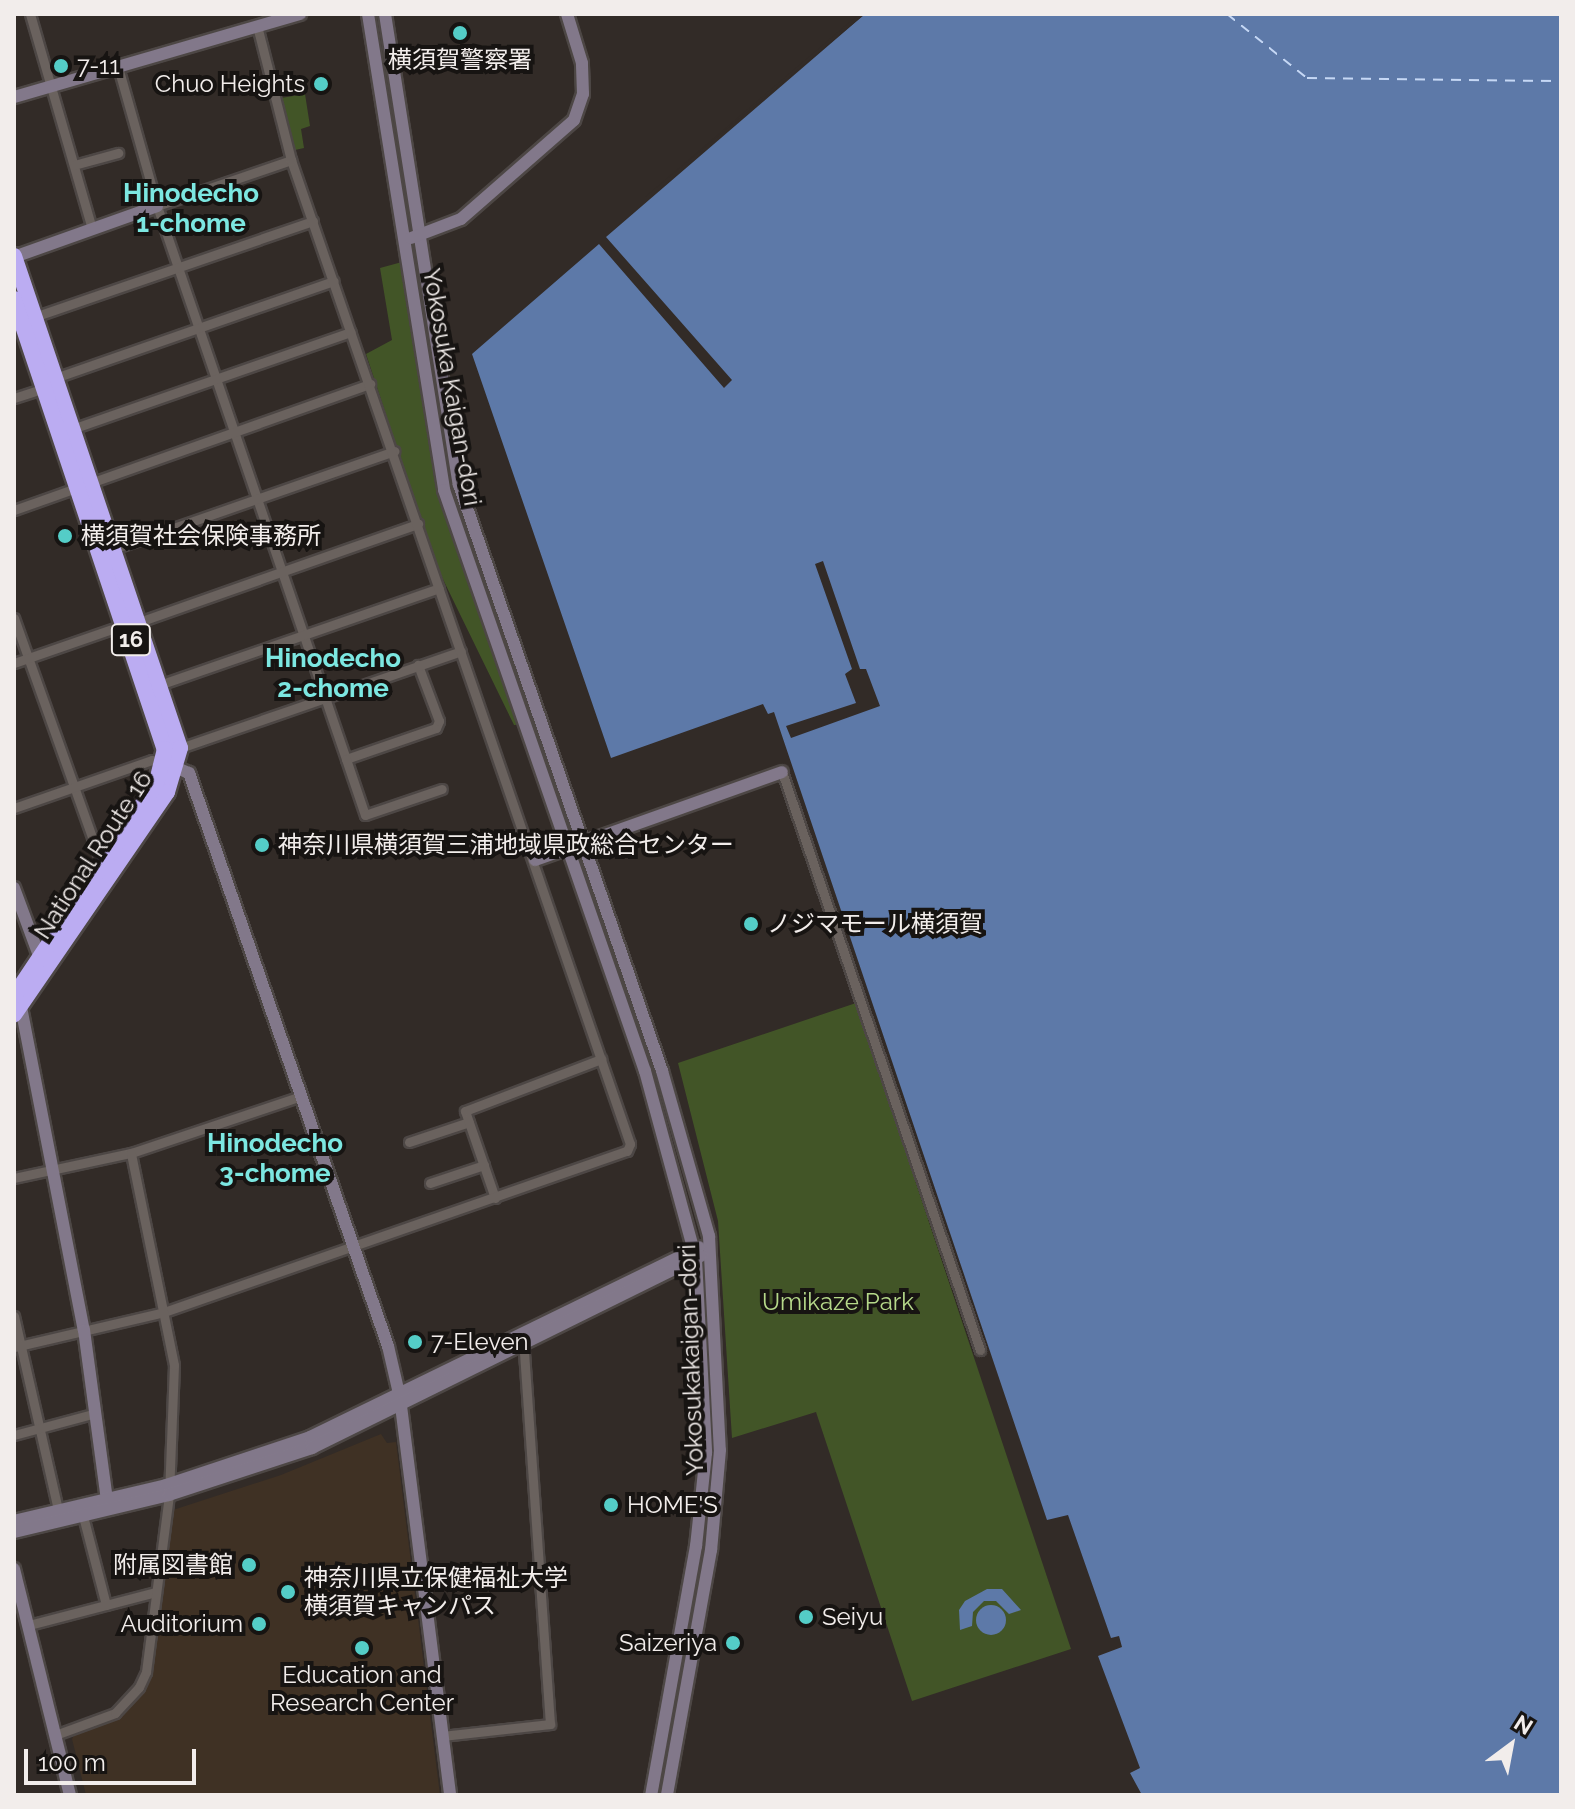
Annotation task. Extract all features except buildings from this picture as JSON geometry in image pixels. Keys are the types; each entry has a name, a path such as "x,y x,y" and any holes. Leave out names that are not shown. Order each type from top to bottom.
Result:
{"highway":[{"name":"National Route 16","path":"14,257 34,317 50,383 84,484 180,748 102,865 43,965"},
{"name":"National Route 16","path":"14,299 72,429 84,484 113,549 170,766 167,792 16,1003"}],"street":[{"path":"30,14 92,229"},
{"path":"14,97 261,22 300,14"},
{"name":"Yokosuka Kaigan-dori","path":"368,14 459,485 581,844"},
{"name":"Yokosuka Kaigan-dori","path":"385,14 410,238 444,490 565,850"},
{"path":"410,238 461,219 574,120 583,94 582,63 567,14"},
{"path":"17,1346 164,1312 627,1151 630,1144 535,860 291,160 261,22"},
{"path":"118,67 157,206 365,815 442,789"},
{"path":"74,165 118,153"},
{"path":"14,257 291,160"},
{"path":"34,317 313,221"},
{"path":"14,398 334,281"},
{"path":"72,429 351,332"},
{"path":"14,510 370,384"},
{"path":"113,549 394,451"},
{"path":"14,663 418,524"},
{"path":"159,685 439,588"},
{"path":"14,618 102,865"},
{"path":"180,748 461,651"},
{"path":"346,759 436,728 439,721 418,665"},
{"path":"14,808 152,760 189,773 388,1346 400,1403 450,1795"},
{"path":"535,860 782,772 980,1350"},
{"name":"Yokosukakaigan-dori","path":"581,844 662,1071 711,1246 720,1450 711,1550 667,1795"},
{"name":"Yokosukakaigan-dori","path":"565,850 645,1071 696,1254 706,1453 696,1546 651,1795"},
{"path":"14,888 43,965"},
{"path":"16,1003 84,1330 108,1505"},
{"path":"495,1198 465,1111 601,1059"},
{"path":"14,1178 131,1153 301,1096"},
{"path":"409,1142 469,1122"},
{"path":"58,1734 115,1713 130,1701 146,1672 168,1490 174,1388 164,1312 131,1153"},
{"path":"430,1183 484,1165"},
{"path":"14,1521 58,1510 108,1505 168,1490 400,1403 711,1246"},
{"path":"14,1316 17,1346 40,1428 58,1510"},
{"path":"442,1736 550,1724 523,1341"},
{"path":"14,1435 96,1413"},
{"path":"14,1532 83,1516 108,1505"},
{"path":"83,1516 106,1605"},
{"path":"14,1569 58,1734 70,1795"},
{"path":"29,1625 156,1592"}],"shaded area":[{"name":"神奈川県立保健福祉大学 横須賀キャンパス","path":"381,1434 387,1443 396,1442 440,1795 86,1795 72,1739 76,1731 112,1719 137,1700 152,1675 173,1510 281,1475"}],"green space":[{"path":"305,94 310,126 301,129 304,148 295,150 281,98"},
{"path":"402,262 441,443 535,724 514,725 435,563 366,354 392,340 380,268"},
{"name":"Umikaze Park","path":"856,1003 1071,1649 912,1701 816,1412 732,1438 718,1221 678,1063"}],"water":[{"path":"865,14 1561,14 1561,1795 1142,1795 1130,1773 1140,1768 1098,1656 1122,1647 1119,1636 1111,1638 1068,1515 1047,1520 774,712 768,714 763,704 611,758 472,354 599,244 724,388 732,380 606,237"},
{"path":"987,1589 1002,1589 1021,1610 1009,1614 996,1601 984,1601 973,1612 972,1626 960,1630 959,1610 965,1601"},
{"path":"991,1605 1001,1610 1006,1620 1001,1630 991,1635 981,1630 976,1620 981,1610"}],"pier":[{"path":"859,14 865,14 644,198"},
{"path":"823,561 860,669 866,669 880,706 791,738 786,726 856,703 845,674 852,669 815,564"}],"ferry route":[{"path":"1227,14 1307,78 1561,81"}],"place":[{"name":"横須賀警察署","path":"460,33"},
{"name":"7-11","path":"61,66"},
{"name":"Chuo Heights","path":"321,84"},
{"name":"横須賀社会保険事務所","path":"65,536"},
{"name":"神奈川県横須賀三浦地域県政総合センター","path":"262,845"},
{"name":"ノジマモール横須賀","path":"751,924"},
{"name":"7-Eleven","path":"415,1342"},
{"name":"HOME'S","path":"611,1505"},
{"name":"附属図書館","path":"249,1565"},
{"name":"神奈川県立保健福祉大学 横須賀キャンパス","path":"288,1592"},
{"name":"Seiyu","path":"806,1617"},
{"name":"Auditorium","path":"259,1624"},
{"name":"Saizeriya","path":"733,1643"},
{"name":"Education and Research Center","path":"362,1648"}],"district":[{"name":"Hinodecho 1-chome","path":"191,209"},
{"name":"Hinodecho 2-chome","path":"333,674"},
{"name":"Hinodecho 3-chome","path":"275,1159"}]}
